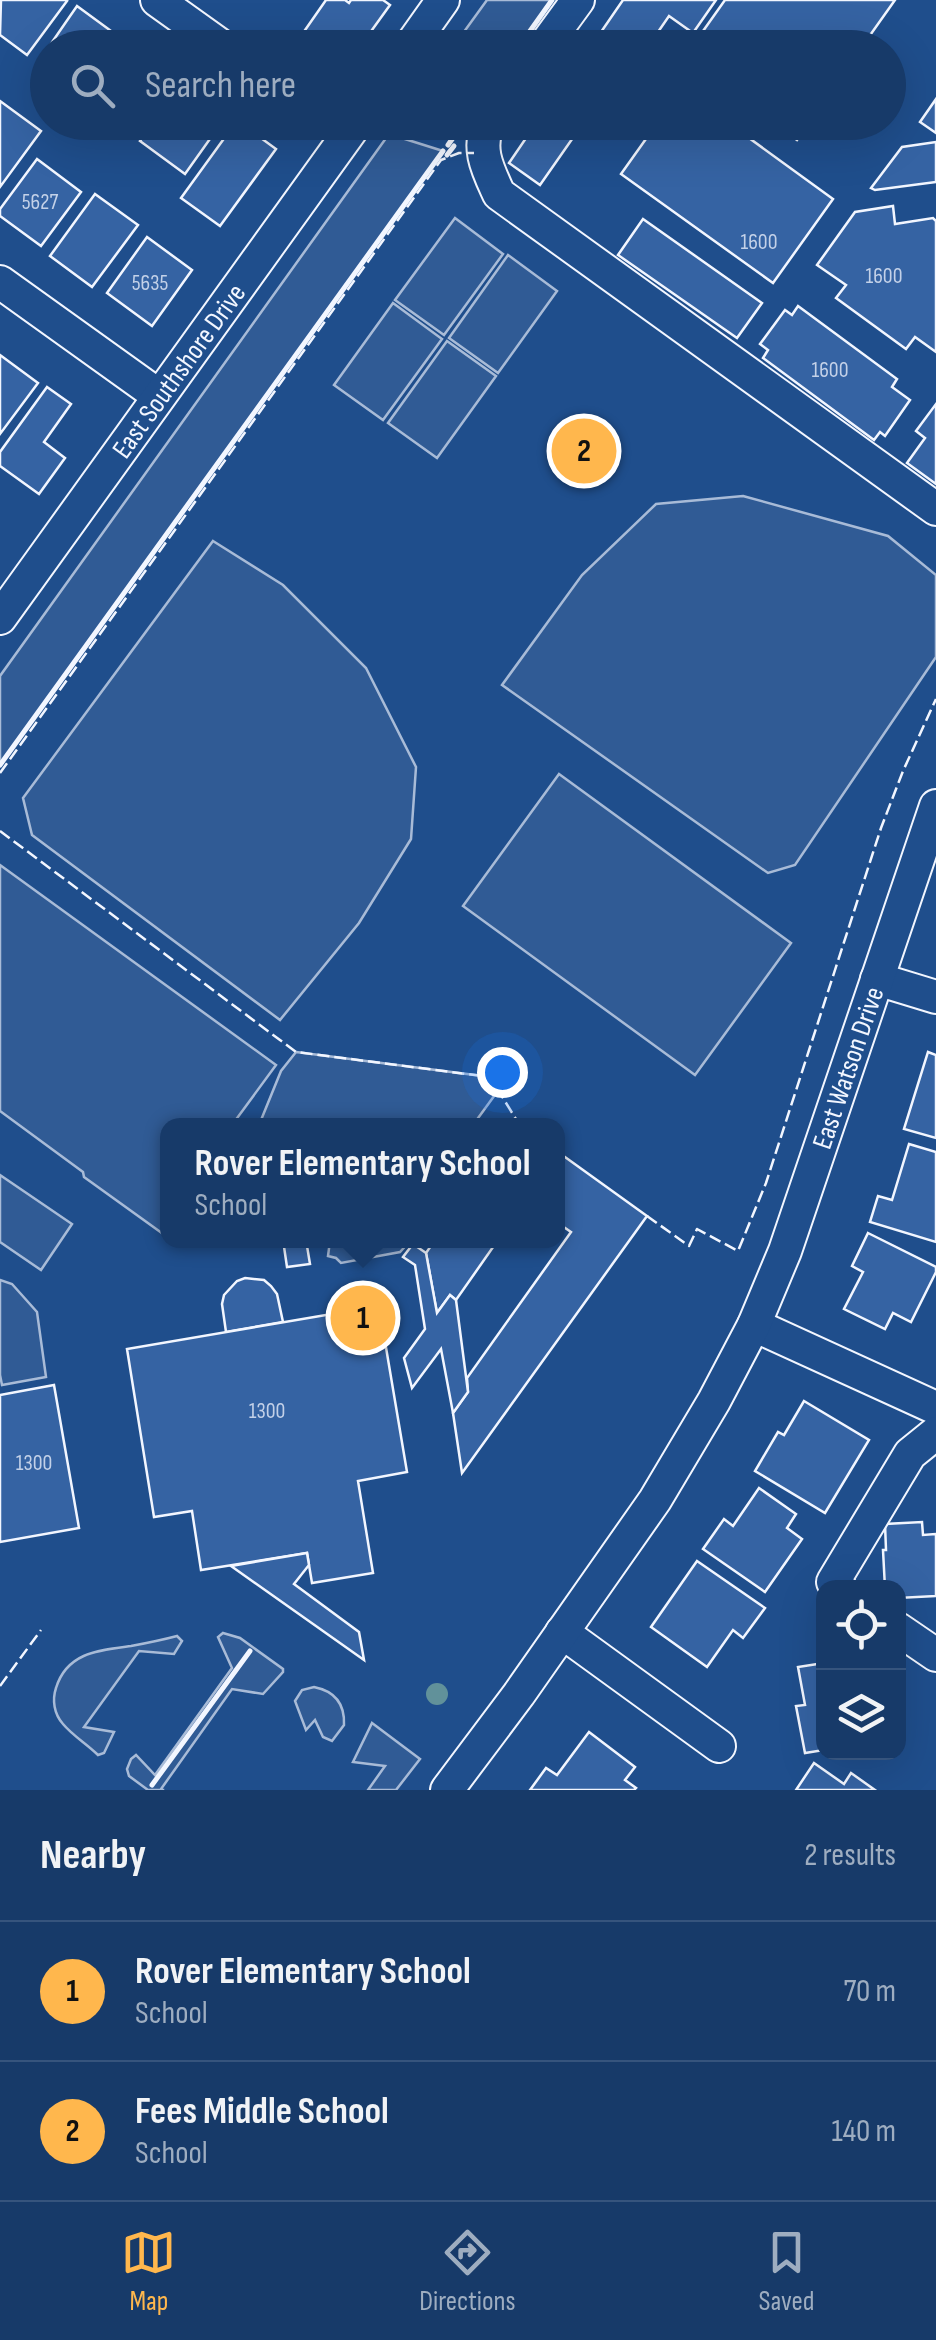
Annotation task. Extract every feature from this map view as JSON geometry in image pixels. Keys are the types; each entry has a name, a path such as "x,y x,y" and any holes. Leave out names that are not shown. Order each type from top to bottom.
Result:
{"street":[{"path":"158,0 199,30"},
{"path":"422,30 443,0"},
{"path":"557,30 578,0"},
{"name":"East Southshore Drive","path":"0,618 335,140"},
{"path":"485,140 483,160 499,194 936,509"},
{"path":"0,282 158,396"},
{"name":"East Watson Drive","path":"448,1790 654,1500 754,1325 786,1251 936,806"},
{"path":"878,979 936,998"},
{"path":"754,1325 936,1408"},
{"path":"834,1580 910,1454 936,1433"},
{"path":"562,1632 719,1746"},
{"path":"906,1634 936,1655"}],"shaded area":[{"path":"487,0 552,0 530,30 465,30"},
{"path":"385,140 408,140 443,151 0,765 0,676"},
{"path":"455,218 503,254 444,335 395,300"},
{"path":"508,255 557,291 498,373 449,338"},
{"path":"393,303 442,339 383,420 334,385"},
{"path":"447,341 496,376 437,458 388,423"},
{"path":"743,496 888,536 936,575 936,657 795,865 768,873 502,685 582,575 656,504"},
{"path":"213,541 283,585 366,668 416,767 411,839 359,923 280,1020 32,835 23,798"},
{"path":"559,774 791,943 695,1075 463,906"},
{"path":"0,865 276,1065 237,1118 160,1118 160,1232 0,1111"},
{"path":"296,1052 490,1077 497,1092 478,1118 262,1118 281,1071"},
{"path":"0,1175 72,1224 41,1270 0,1242"},
{"path":"329,1248 404,1248 400,1252 341,1263 328,1256"},
{"path":"0,1280 12,1284 37,1312 46,1377 2,1385"},
{"path":"223,1633 240,1638 283,1672 263,1694 232,1689 161,1789 164,1790 148,1790 129,1776 131,1759 136,1755 155,1775 232,1668 218,1637"},
{"path":"177,1636 182,1641 174,1654 139,1651 84,1727 114,1732 104,1753 98,1755 60,1720 55,1707 56,1688 76,1660"},
{"path":"314,1687 333,1695 343,1710 344,1725 332,1741 323,1737 315,1720 306,1730 295,1701 302,1690"},
{"path":"372,1723 420,1759 396,1790 368,1790 385,1766 353,1762"}],"building":[{"path":"1,0 67,1 46,30 30,30 27,55 0,35"},
{"path":"326,0 383,0 390,5 372,30 305,30"},
{"path":"623,0 716,0 695,30 669,16 659,30 602,30"},
{"path":"725,0 895,0 874,30 704,30"},
{"path":"77,6 110,30 60,30"},
{"path":"936,99 936,133 920,122"},
{"path":"0,101 30,123 30,140 34,140 0,187"},
{"path":"141,140 209,140 185,174"},
{"path":"223,140 264,140 276,149 220,226 181,198"},
{"path":"525,140 571,140 540,185 509,163"},
{"path":"645,140 752,140 833,199 773,283 621,174"},
{"path":"936,142 936,182 871,188 902,147"},
{"path":"37,159 81,192 41,246 0,216 0,209"},
{"path":"95,194 138,225 92,287 50,256"},
{"path":"893,206 895,224 933,218 936,221 936,352 915,337 906,349 836,298 846,285 817,265 855,212"},
{"path":"643,219 762,303 737,338 618,255"},
{"path":"147,237 192,270 152,326 107,293"},
{"path":"798,306 897,379 892,387 910,400 885,436 880,432 874,440 763,358 768,350 760,344 785,310 792,315"},
{"path":"0,355 38,383 0,434"},
{"path":"47,387 71,404 44,442 65,458 39,494 0,466 0,452"},
{"path":"936,404 936,484 907,463 925,438 916,431"},
{"path":"928,1052 936,1055 936,1138 904,1129"},
{"path":"909,1144 936,1152 936,1242 870,1222 878,1196 892,1200"},
{"path":"565,1157 647,1216 462,1473 453,1413 468,1392 467,1378 560,1248 565,1248 571,1232 565,1228"},
{"path":"868,1233 936,1267 911,1322 893,1313 885,1329 844,1309 863,1272 852,1266"},
{"path":"284,1248 307,1248 310,1264 287,1267"},
{"path":"410,1248 426,1253 437,1313 450,1295 456,1300 468,1392 453,1413 441,1349 412,1388 404,1358 425,1329 415,1265 403,1257"},
{"path":"429,1248 492,1248 456,1300 450,1295 437,1313 426,1253"},
{"path":"245,1278 264,1280 271,1286 277,1294 283,1322 226,1332 224,1295"},
{"path":"379,1306 407,1472 358,1481 373,1573 312,1583 307,1553 201,1570 192,1511 154,1517 127,1349"},
{"path":"54,1385 79,1528 0,1542 0,1395"},
{"path":"804,1401 869,1440 825,1513 755,1471 778,1432 784,1435"},
{"path":"759,1488 796,1514 787,1528 802,1539 765,1592 703,1549 724,1519 733,1526"},
{"path":"922,1522 923,1535 936,1534 936,1596 906,1598 906,1580 885,1580 885,1524"},
{"path":"307,1553 309,1565 294,1584 359,1632 364,1660 231,1566"},
{"path":"697,1561 765,1608 743,1638 733,1630 707,1667 651,1627"},
{"path":"816,1664 816,1751 805,1753 796,1706 805,1705 798,1667"},
{"path":"589,1732 635,1767 625,1780 634,1790 530,1790 546,1768 557,1775"},
{"path":"814,1763 844,1784 851,1773 875,1790 796,1790"}],"fence":[{"path":"0,773 441,160 459,153 474,153"},
{"path":"647,1216 689,1246 697,1229 738,1251 766,1183 881,828 936,699"},
{"path":"0,831 296,1052 490,1077 515,1118"},
{"path":"0,1686 41,1630"}],"wall":[{"path":"531,30 552,0"},
{"path":"448,145 451,140"},
{"path":"447,155 454,146"},
{"path":"0,765 443,151"},
{"path":"152,1785 250,1651"}],"place":[{"name":"Fees Middle School","path":"584,451"},
{"name":"Rover Elementary School","path":"363,1318"}]}
